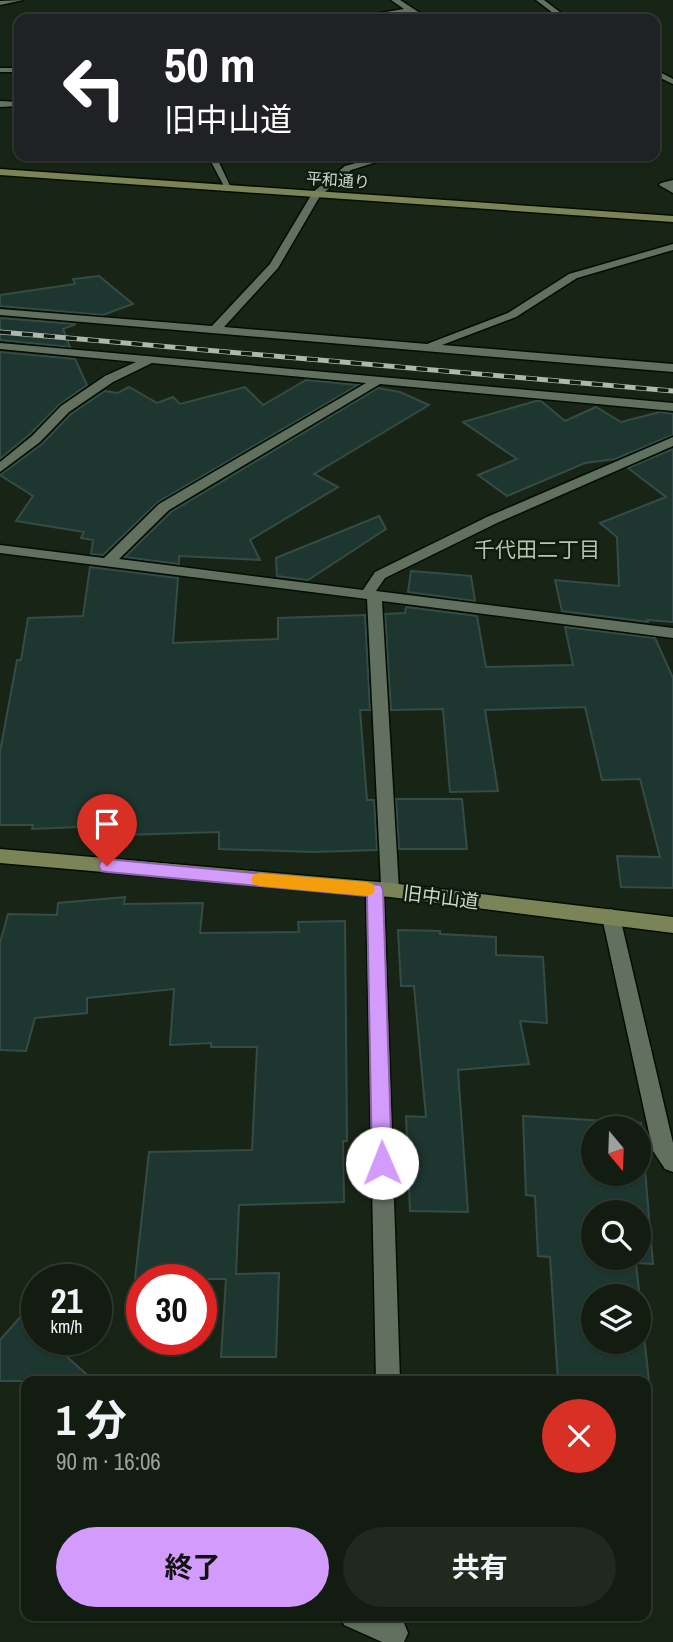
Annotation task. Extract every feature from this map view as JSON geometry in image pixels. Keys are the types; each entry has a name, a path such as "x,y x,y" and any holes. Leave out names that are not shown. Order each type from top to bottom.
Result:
{"street":[{"path":"0,3 19,0"},
{"path":"394,0 418,14"},
{"path":"540,0 558,14"},
{"path":"384,14 412,10"},
{"path":"215,161 229,188"},
{"path":"214,331 274,266 316,194 348,168 373,161"},
{"name":"平和通り","path":"0,172 673,219"},
{"path":"673,183 664,185 673,190"},
{"path":"426,348 512,315 573,276 673,247"},
{"path":"0,312 673,368"},
{"path":"0,346 673,407"},
{"path":"0,468 36,439 65,410 109,379 149,360"},
{"path":"107,563 164,507 377,381"},
{"path":"388,1376 382,890 371,596 380,575 492,520 673,441"},
{"path":"0,549 673,633"},
{"name":"旧中山道","path":"0,856 382,890 673,925"},
{"path":"611,917 664,1151 673,1162"},
{"path":"370,1621 394,1630"}],"building":[{"path":"99,276 133,304 103,315 0,306 0,295 75,284 73,279"},
{"path":"0,318 76,324 63,329 70,347 0,340"},
{"path":"0,352 75,359 87,385 60,404 0,459"},
{"path":"306,380 358,385 158,502 103,555 91,554 93,540 81,538 84,532 16,521 33,496 0,475 42,444 71,414 105,391 118,393 129,387 157,403 173,397 180,404 245,387 263,405"},
{"path":"378,388 400,392 429,405 314,474 338,487 250,540 260,560 179,556 179,564 125,557 171,512"},
{"path":"541,401 565,421 596,407 621,422 660,412 673,414 673,435 615,459 585,463 507,496 478,475 517,459 463,422"},
{"path":"673,449 673,622 647,620 648,622 562,611 555,580 619,586 617,537 600,523 666,497 628,468"},
{"path":"379,516 386,529 308,580 277,576 276,558"},
{"path":"90,567 178,578 173,643 278,639 278,618 365,615 370,710 360,710 367,800 374,800 377,850 313,852 219,849 219,832 125,835 126,825 32,829 33,825 0,825 0,752 17,660 21,660 28,618 83,616"},
{"path":"411,571 471,576 475,601 408,592"},
{"path":"406,607 477,616 486,667 573,665 565,627 655,638 673,678 673,888 621,887 617,856 660,857 640,779 602,780 585,707 485,710 498,791 450,792 443,709 391,710 385,614 405,613"},
{"path":"396,799 462,799 467,849 399,849"},
{"path":"125,897 124,904 203,903 200,933 299,932 298,922 345,921 347,1141 343,1141 344,1202 239,1205 236,1274 279,1273 276,1357 221,1357 226,1279 217,1279 217,1264 137,1264 149,1152 252,1150 257,1047 211,1047 211,1043 170,1045 174,989 87,998 87,1013 35,1018 26,1051 0,1050 0,943 8,914 57,915 58,903"},
{"path":"398,930 496,937 496,955 543,957 547,1023 520,1021 529,1064 458,1070 468,1212 410,1211 406,1116 426,1117 414,986 401,986"},
{"path":"523,1116 581,1119 581,1186 646,1186 648,1200 581,1200 581,1270 637,1270 638,1284 581,1284 581,1354 646,1354 648,1376 558,1376 550,1257 538,1256 535,1196 526,1195"},
{"path":"21,1316 21,1355 65,1355 88,1376 21,1376 21,1381 0,1381 0,1340"}],"railway":[{"path":"0,332 673,391"}],"slow traffic":[{"path":"259,880 367,889"}],"district":[{"name":"千代田二丁目","path":"537,549"}],"route":[{"path":"107,866 375,890 382,1163"}]}
